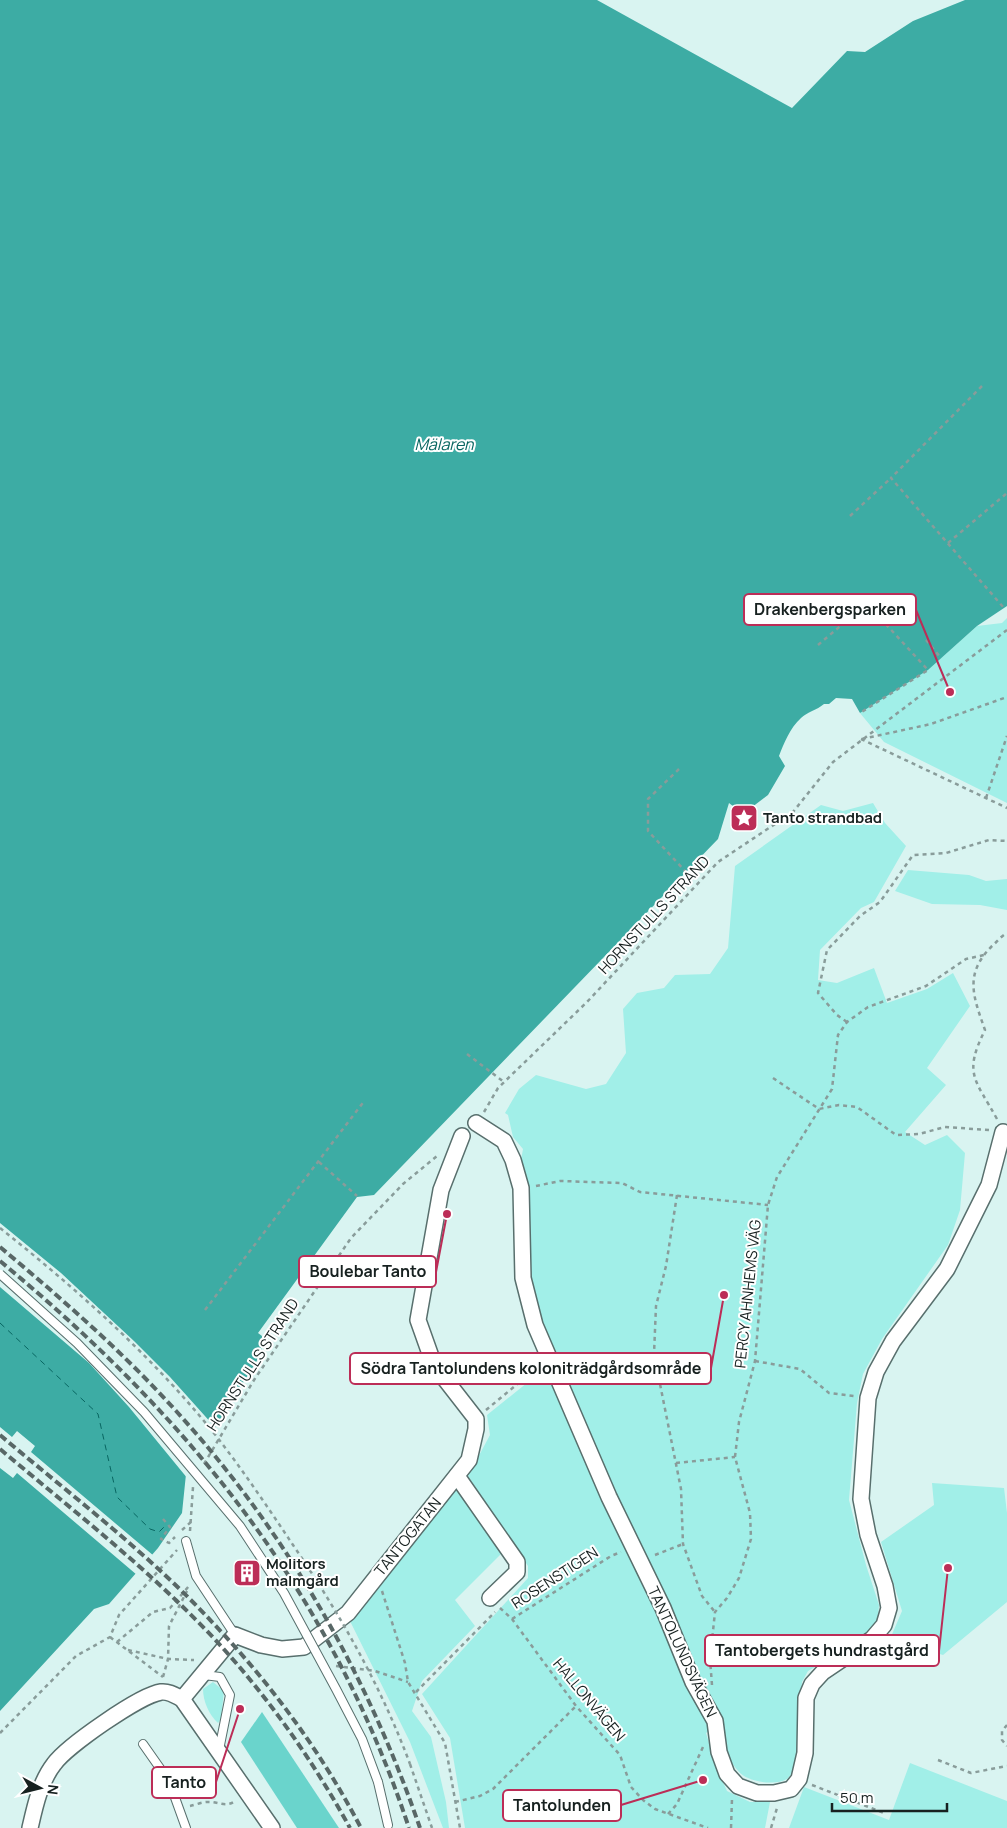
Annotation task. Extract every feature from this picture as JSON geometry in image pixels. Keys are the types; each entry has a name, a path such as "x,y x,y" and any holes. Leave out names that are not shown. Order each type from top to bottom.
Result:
{"street":[{"name":"TANTOLUNDSVÄGEN","path":"476,1123 504,1141 513,1160 521,1188 523,1278 535,1325 609,1498 663,1608 692,1682 715,1721 719,1752 727,1774 738,1786"},
{"path":"738,1786 757,1793 781,1792 791,1789 799,1779 805,1753 806,1698 812,1684 823,1672 872,1639 884,1625 889,1608 885,1586 868,1535 861,1499 865,1415 876,1372 893,1341 947,1269 989,1185 1003,1132"},
{"path":"462,1136 441,1190 418,1320 434,1365 476,1419"},
{"name":"TANTOGATAN","path":"235,1635 262,1645 282,1649 304,1647 348,1613 468,1460 476,1430 476,1419"},
{"path":"457,1476 517,1562 517,1572 495,1603"},
{"path":"182,1699 235,1635"},
{"path":"30,1828 38,1794 53,1765 69,1748 163,1684 172,1694 182,1699 272,1828"}],"lane":[{"path":"462,1136 476,1123"},
{"path":"0,1274 77,1343 137,1405 240,1526 284,1592 362,1739 378,1782 388,1825"},
{"path":"186,1541 196,1576 235,1635"},
{"path":"200,1676 206,1674 220,1677 230,1694 219,1752"},
{"path":"143,1744 169,1782 186,1828"}],"path":[{"path":"850,516 982,386"},
{"path":"890,478 1004,608"},
{"path":"948,543 1007,493"},
{"path":"818,645 851,617 882,620 928,670 860,713"},
{"name":"HORNSTULLS STRAND","path":"476,1123 504,1082 587,1002 718,862 793,812 833,762 1007,630"},
{"path":"926,640 942,658"},
{"path":"861,739 931,724 1007,697"},
{"path":"986,798 1007,736"},
{"path":"861,739 1007,808"},
{"path":"679,769 648,799 648,831 686,872"},
{"path":"984,955 966,959 926,986 868,1007 847,1022 837,1015 818,993 827,950 860,916 880,902 913,855 946,853 989,840 1007,841"},
{"path":"1003,1132 972,1072 974,1051 985,1030 974,999 973,975 984,955 1007,933"},
{"name":"PERCY AHNHEMS VÄG","path":"715,1612 727,1598 739,1578 751,1539 750,1513 735,1457 739,1422 755,1361 768,1205 777,1177 832,1089 838,1035 847,1022"},
{"path":"467,1054 504,1082"},
{"path":"773,1078 819,1109 839,1105 857,1107 896,1135 919,1134 945,1127 1003,1132"},
{"path":"205,1310 365,1100"},
{"name":"HORNSTULLS STRAND","path":"202,1467 254,1380 351,1238 403,1184 440,1154"},
{"path":"319,1162 357,1196"},
{"path":"534,1186 560,1181 622,1183 640,1192 677,1194 768,1205"},
{"path":"677,1194 666,1266 656,1306 654,1354 681,1489 683,1544 702,1596 715,1612 710,1659 712,1689"},
{"path":"0,1228 82,1297 136,1349 217,1437 264,1502 340,1616 380,1696 410,1764 432,1828"},
{"path":"755,1361 800,1370 828,1393 854,1396"},
{"path":"476,1419 535,1370"},
{"path":"676,1463 735,1457"},
{"path":"0,1733 76,1656 110,1637 119,1615 186,1541 190,1533 193,1482"},
{"path":"163,1519 170,1527 161,1538 169,1543"},
{"path":"648,1558 683,1544"},
{"name":"ROSENSTIGEN","path":"512,1619 611,1556"},
{"path":"163,1684 168,1659 169,1626 190,1585 193,1565"},
{"path":"371,1582 384,1592 405,1663 408,1682 416,1692 445,1743 460,1828"},
{"path":"117,1642 153,1612 170,1608 190,1585"},
{"path":"416,1692 495,1603"},
{"name":"HALLONVÄGEN","path":"495,1603 512,1619 576,1706 620,1755 631,1787 655,1809 708,1828"},
{"path":"110,1637 127,1649 163,1684"},
{"path":"127,1649 168,1659 190,1661 218,1655"},
{"path":"326,1664 375,1671 408,1682"},
{"path":"455,1802 480,1796 493,1790 576,1706"},
{"path":"1007,1725 1002,1731 1002,1740 1007,1746"},
{"path":"668,1814 677,1804 704,1744 716,1733"},
{"path":"938,1760 971,1773 1007,1766"},
{"path":"799,1779 884,1812"},
{"path":"732,1828 730,1802 738,1786"},
{"path":"771,1828 781,1792"},
{"path":"179,1810 207,1802 220,1805 231,1804 236,1800"}],"shaded area":[{"path":"1007,618 1007,803 884,742 860,713 928,670 977,626 1002,623"},
{"path":"873,803 885,823 906,846 874,902 861,908 820,950 818,980 837,983 874,968 887,1003 927,989 953,973 970,1006 927,1068 946,1085 905,1132 925,1145 947,1135 965,1153 960,1210 948,1245 882,1339 863,1374 857,1403 849,1500 866,1565 879,1605 878,1617 873,1628 857,1642 808,1671 802,1682 796,1766 787,1779 770,1783 756,1781 744,1776 735,1768 728,1756 718,1724 706,1733 717,1769 727,1791 750,1802 770,1802 765,1828 465,1828 450,1738 422,1694 528,1578 528,1566 468,1476 490,1435 487,1415 543,1370 553,1359 540,1317 531,1273 529,1191 521,1160 523,1149 513,1137 508,1115 505,1113 519,1089 536,1075 586,1089 606,1084 626,1053 623,1009 637,993 664,988 675,975 710,974 728,948 735,866 821,805 843,811"},
{"path":"908,870 969,875 986,881 1007,879 1007,910 980,905 932,904 895,891"},
{"path":"932,1483 1004,1488 1007,1513 1007,1602 943,1655 890,1639 902,1611 881,1542 934,1505"},
{"path":"452,1490 464,1492 505,1550 455,1600 475,1626 422,1681 412,1711 431,1737 446,1802 449,1828 443,1828 410,1742 349,1619"},
{"path":"213,1682 224,1691 221,1719 218,1723 209,1712 203,1694 203,1689"},
{"path":"262,1712 339,1828 297,1828 241,1742"},
{"path":"910,1763 1007,1801 1007,1828 789,1828 804,1787 889,1820"}],"water":[{"name":"Mälaren","path":"0,0 597,0 792,108 847,51 865,52 913,21 965,0 1007,0 1007,606 977,626 928,670 860,713 852,699 836,698 829,704 824,704 801,718 783,746 779,756 785,766 768,795 743,814 729,803 718,839 374,1195 357,1197 258,1333 262,1336 261,1354 186,1474 182,1513 158,1548 109,1604 94,1609 0,1711"}],"pier":[{"path":"0,1223 61,1273 134,1341 170,1377 217,1430 188,1479 129,1407 89,1363 0,1287"},
{"path":"0,1427 12,1437 17,1431 35,1446 31,1452 154,1556 137,1575 17,1473 13,1478 0,1468"}],"ferry route":[{"path":"0,1323 98,1414 117,1497 150,1529 159,1532 167,1524"}],"railway":[{"path":"0,1247 92,1326 135,1368 217,1458 254,1506 320,1608 349,1661 399,1771 420,1828"},
{"path":"0,1261 69,1320 133,1382 192,1447 246,1514 295,1586 339,1662 377,1742 409,1828"},
{"path":"0,1435 136,1549 213,1623 255,1670 294,1720 330,1773 361,1828"},
{"path":"0,1449 131,1559 205,1629 266,1699 319,1775 350,1828"}],"place":[{"name":"Drakenbergsparken","path":"950,692"},
{"name":"Tanto strandbad","path":"744,818"},
{"name":"Boulebar Tanto","path":"447,1214"},
{"name":"Södra Tantolundens koloniträdgårdsområde","path":"724,1295"},
{"name":"Tantobergets hundrastgård","path":"948,1568"},
{"name":"Molitors malmgård","path":"247,1573"},
{"name":"Tanto","path":"240,1709"},
{"name":"Tantolunden","path":"703,1780"}]}
